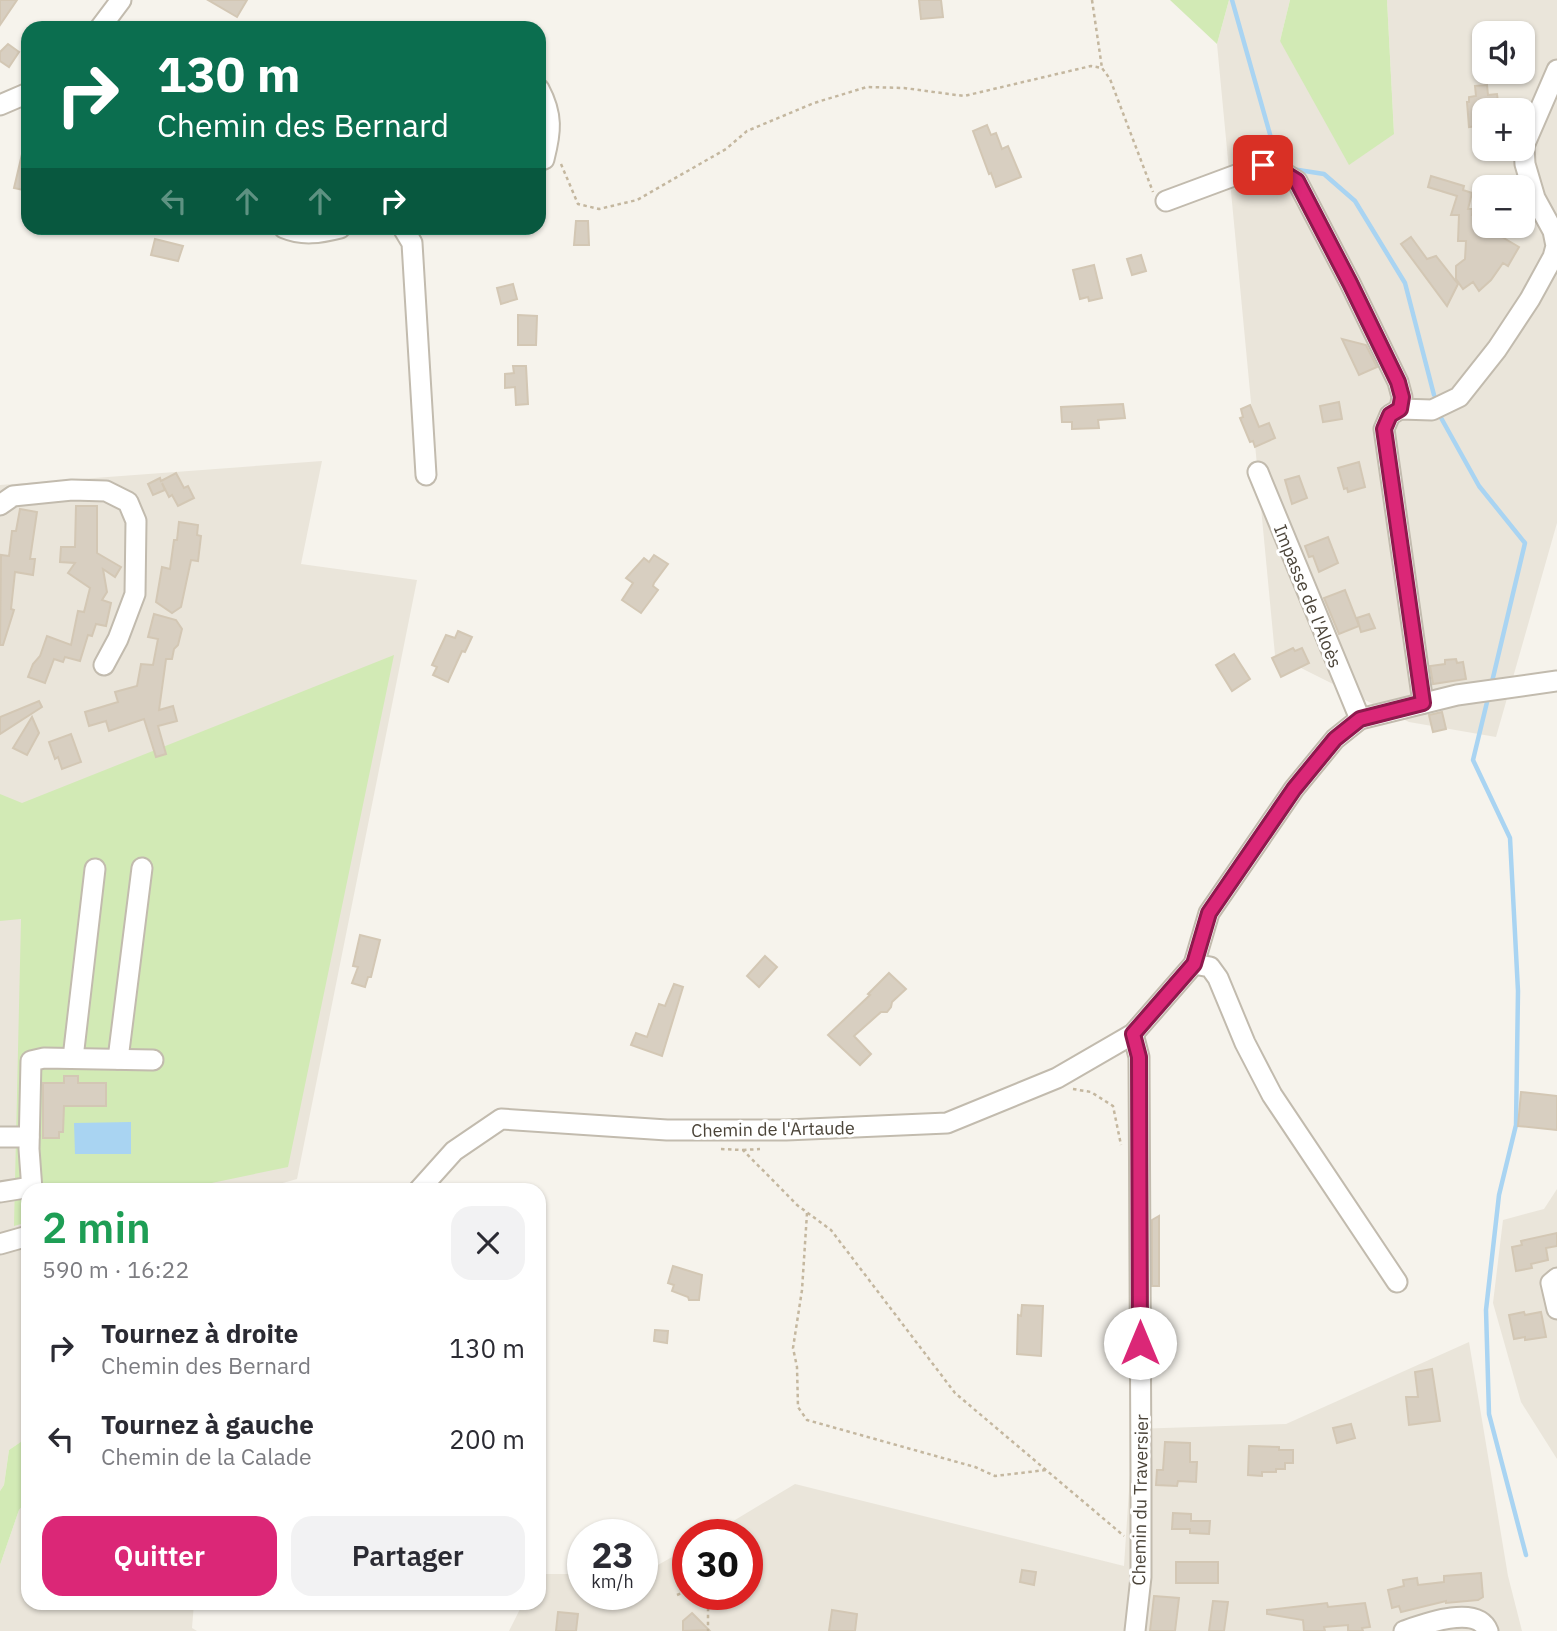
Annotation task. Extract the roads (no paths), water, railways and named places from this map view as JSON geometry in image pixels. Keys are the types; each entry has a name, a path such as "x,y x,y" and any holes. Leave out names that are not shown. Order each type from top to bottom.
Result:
{"street":[{"path":"105,21 121,0"},
{"path":"1423,703 1384,429 1390,415 1400,409 1432,410 1459,397 1497,349 1530,299 1553,257 1556,246 1553,231 1535,198 1525,164 1524,146 1556,72"},
{"path":"0,105 21,96"},
{"path":"546,101 551,132 546,148"},
{"path":"1166,201 1263,165 1276,168 1297,181 1398,382 1402,397 1400,409"},
{"path":"407,235 412,243 426,475"},
{"name":"Impasse de l'Aloès","path":"1258,472 1360,719"},
{"path":"0,505 13,496 72,490 106,491 128,502 136,521 135,593 118,639 104,665"},
{"path":"1397,1282 1272,1095 1245,1043 1218,978 1210,967 1194,964 1209,913 1294,789 1335,739 1360,719 1479,692 1557,681"},
{"path":"118,1059 142,868"},
{"path":"74,1058 95,869"},
{"name":"Chemin de l'Artaude","path":"425,1183 454,1151 501,1119 667,1130 786,1130 947,1124 1057,1078 1133,1034 1194,964"},
{"name":"Chemin du Traversier","path":"1133,1034 1139,1057 1141,1550 1135,1631"},
{"path":"32,1183 29,1137 31,1061 44,1058 153,1060"},
{"path":"0,1137 29,1137"},
{"path":"0,1192 21,1189"},
{"path":"0,1244 21,1238"},
{"path":"1557,1278 1551,1283 1557,1309"},
{"path":"1404,1631 1436,1621 1471,1616 1485,1625 1488,1631"}],"water":[{"path":"131,1122 131,1154 75,1154 74,1123"}],"waterway":[{"path":"1232,0 1273,145 1286,164"},
{"path":"1292,169 1324,174 1355,201 1405,283 1434,395"},
{"path":"1440,416 1479,486 1525,543 1491,686"},
{"path":"1488,698 1473,760 1510,838 1518,991 1516,1125 1499,1195 1486,1310 1489,1414 1526,1555"}]}
